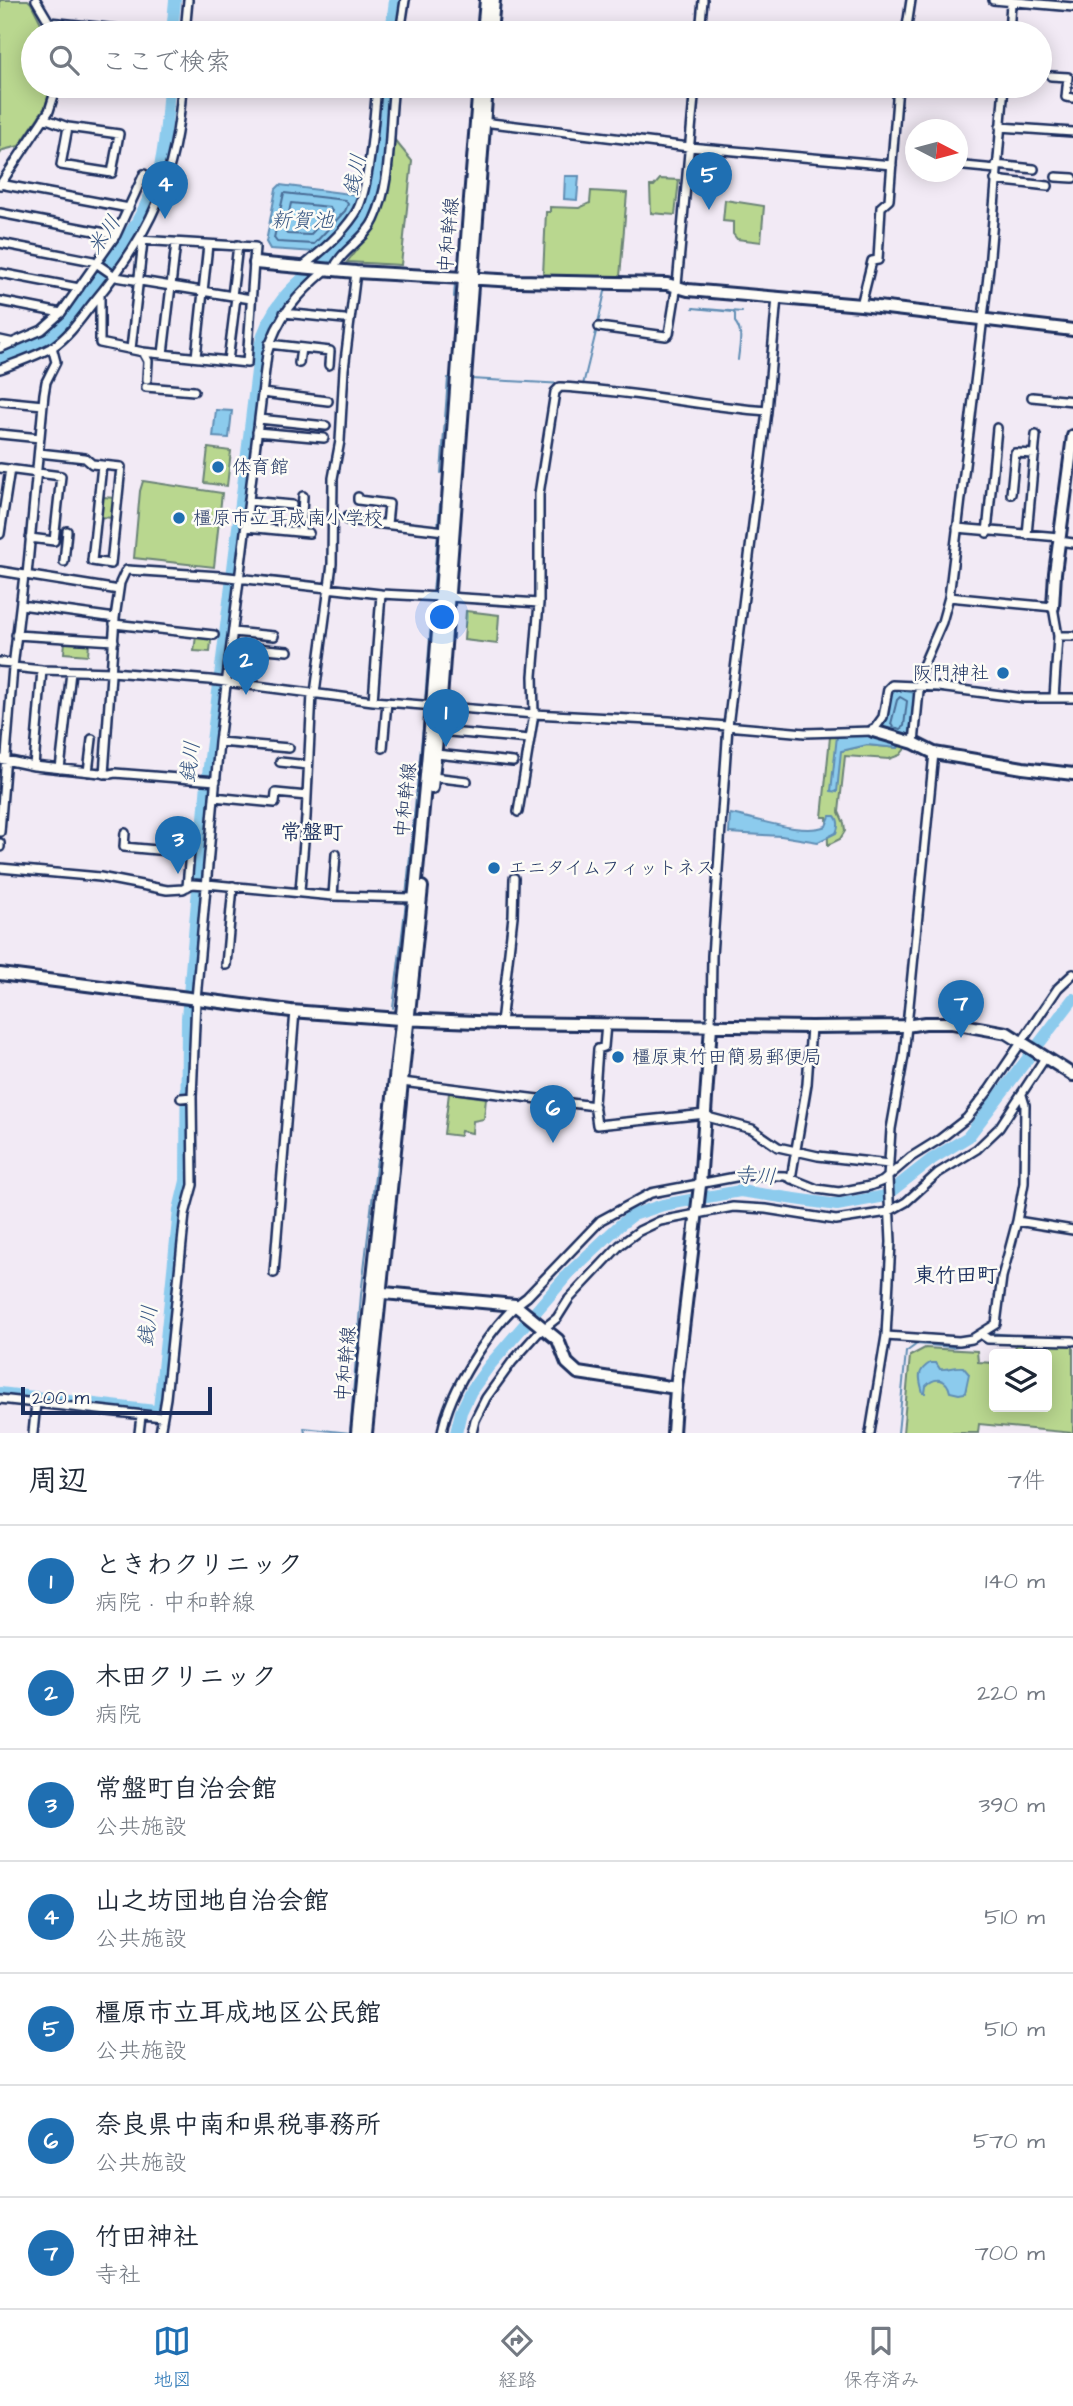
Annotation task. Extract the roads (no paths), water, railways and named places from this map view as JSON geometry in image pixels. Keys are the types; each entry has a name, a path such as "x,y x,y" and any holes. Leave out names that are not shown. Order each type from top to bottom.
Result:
{"street":[{"path":"186,21 188,0"},
{"path":"402,21 405,0"},
{"path":"484,21 486,0"},
{"path":"492,21 494,0"},
{"path":"701,21 703,0"},
{"path":"907,21 911,0"},
{"path":"993,0 1073,7"},
{"path":"37,1 48,21"},
{"path":"1010,21 1011,3"},
{"path":"1052,76 1068,77 1066,97 1073,98"},
{"path":"53,98 49,110 0,184 129,208"},
{"path":"0,369 52,347 69,334 141,241 173,159 181,98"},
{"path":"304,268 332,243 357,211 367,171 376,98"},
{"path":"160,1433 185,1214 193,1185 186,1098 191,999 206,885 224,682 233,632 269,344 275,327 294,299 362,237 376,214 386,177 393,98"},
{"name":"中和幹線","path":"358,1433 402,1082 408,898 431,705 467,279 478,98"},
{"name":"中和幹線","path":"439,597 440,530 486,98"},
{"path":"599,327 666,336 669,334 677,285 694,98"},
{"path":"861,305 872,261 878,260 881,207 889,200 897,98"},
{"path":"914,743 918,688 926,657 949,597 983,320 1003,98"},
{"path":"44,118 68,127 120,134 112,173 61,166 68,127"},
{"path":"484,122 689,146 892,165"},
{"path":"1000,127 1073,132"},
{"path":"968,166 1034,169"},
{"path":"0,348 42,330 61,313 116,235 144,174"},
{"path":"1056,177 1073,178"},
{"path":"995,180 1048,186"},
{"path":"0,213 116,235"},
{"path":"100,296 100,343 142,352 247,363 255,247 141,241"},
{"path":"131,349 141,241"},
{"path":"0,243 80,258 98,264 113,275 138,281 251,299"},
{"path":"163,354 176,243"},
{"path":"196,357 208,245"},
{"path":"228,361 238,245"},
{"path":"255,263 467,279 677,285 688,290 777,296 1073,330"},
{"path":"300,891 313,693 334,541 333,478 340,441 344,369 356,272"},
{"path":"0,273 79,288"},
{"path":"673,1433 698,1212 706,1114 712,956 728,726 767,411 777,296"},
{"path":"0,302 61,313"},
{"path":"284,313 344,319"},
{"path":"0,340 14,343"},
{"path":"269,344 330,351 329,365"},
{"path":"0,832 3,760 43,405 46,382 56,362 52,347"},
{"path":"299,363 301,348"},
{"path":"142,352 148,360 147,383 194,391"},
{"path":"518,812 534,714 539,603 538,494 555,392 560,387 585,388 723,408 767,411"},
{"path":"262,393 328,401"},
{"path":"1032,397 1073,401"},
{"path":"2,401 43,405"},
{"path":"259,419 326,426"},
{"path":"987,533 997,428"},
{"path":"257,432 324,438"},
{"path":"0,434 40,438"},
{"path":"1027,535 1035,435"},
{"path":"1054,698 1058,636 1054,607 1059,539 1073,444"},
{"path":"38,453 85,458 92,464 102,465 121,467 111,564 92,561 102,465"},
{"path":"1011,494 1015,453 1035,454"},
{"path":"0,468 61,476 54,541 30,538"},
{"path":"0,534 10,470"},
{"path":"246,527 305,533 303,496"},
{"path":"358,497 358,500 389,504 387,524"},
{"path":"249,500 292,505"},
{"path":"348,516 347,520 440,530"},
{"path":"957,528 1059,539 1073,543"},
{"path":"64,562 67,530"},
{"path":"0,571 119,590"},
{"path":"104,774 114,621 119,590 126,571 381,594 539,603"},
{"path":"373,701 381,594"},
{"path":"949,597 1054,607"},
{"path":"21,605 214,635"},
{"path":"233,632 274,636"},
{"path":"16,635 114,641"},
{"path":"1058,636 1073,636"},
{"path":"231,646 288,651"},
{"path":"0,662 42,670 112,672 212,680 373,701 534,714 805,733 873,731 914,743 934,753 1073,774"},
{"path":"34,766 42,670"},
{"path":"60,769 71,671"},
{"path":"873,731 884,713 889,686 938,687 1024,698 1073,698"},
{"path":"383,748 387,702"},
{"name":"中和幹線","path":"366,1433 375,1292 436,754 438,731 431,705"},
{"path":"438,731 530,739"},
{"path":"88,772 92,739"},
{"path":"219,742 289,748"},
{"path":"870,1433 886,1336 891,1242 888,1180 891,1129 904,1056 934,753"},
{"path":"436,754 513,762"},
{"path":"3,760 104,774 214,781"},
{"path":"280,762 308,765"},
{"path":"433,777 467,781"},
{"path":"214,797 275,803 276,793 307,796"},
{"path":"191,886 192,827"},
{"path":"125,833 124,846 190,853"},
{"path":"332,896 337,854"},
{"path":"0,868 100,877 167,890 206,885 300,891 332,896 408,898"},
{"path":"501,1023 513,916 514,878"},
{"path":"226,965 233,886"},
{"path":"0,974 295,1011 404,1019 811,1027 952,1023 1007,1033 1073,1075"},
{"path":"442,1433 460,1384 481,1347 601,1220 652,1193 746,1175 770,1175 791,1179 817,1189 839,1192 888,1180 911,1157 967,1118 1059,988 1073,974"},
{"path":"274,1273 295,1011"},
{"path":"606,1024 604,1046 598,1049 595,1106 597,1125 706,1114 711,1118 752,1129 778,1147 818,1156 889,1164"},
{"path":"791,1179 807,1084 811,1027"},
{"path":"471,1433 478,1412 491,1389 523,1348 557,1318 569,1299 621,1245 639,1231 660,1221 698,1212 743,1207 836,1220 888,1211 905,1202 938,1173 977,1149 999,1128 1044,1057"},
{"path":"402,1082 595,1106"},
{"path":"886,1336 959,1341 982,1335 996,1324 1002,1277 1017,1221 1025,1170 1022,1095"},
{"path":"1017,1221 1073,1230"},
{"path":"375,1292 518,1307 558,1340 567,1363 578,1374 676,1388"},
{"path":"982,1335 988,1339 1073,1341"},
{"path":"52,1405 54,1395"},
{"path":"0,1399 162,1417"},
{"path":"33,1433 36,1403"},
{"path":"139,1433 141,1416"}],"water":[{"path":"565,176 579,176 577,200 564,199"},
{"name":"新賀池","path":"280,185 358,195 347,219 316,252 270,249 266,242 276,189"},
{"path":"216,410 232,411 229,438 213,437"},
{"path":"892,690 915,693 909,738 879,729 886,717"},
{"path":"875,735 902,742 898,748 867,745 841,751 837,792 831,791 837,736"},
{"path":"730,814 804,829 826,826 830,816 835,816 838,826 836,833 818,842 781,836 729,833"},
{"path":"930,1363 936,1363 940,1369 963,1367 969,1374 965,1393 950,1392 943,1381 937,1380 929,1383 923,1393 920,1373"}],"waterway":[{"name":"米川","path":"173,21 175,0"},
{"name":"銭川","path":"392,21 395,0"},
{"path":"696,21 699,0"},
{"name":"米川","path":"0,358 38,344 55,332 88,292 140,217 160,166 168,98"},
{"name":"銭川","path":"0,1393 155,1411 159,1409 179,1210 186,1181 187,1018 207,783 260,346 272,315 289,292 347,240 364,219 371,204 379,171 385,98"},
{"path":"686,140 689,98"},
{"path":"674,276 684,160"},
{"path":"454,297 455,283"},
{"path":"598,323 606,287"},
{"path":"738,360 740,335 735,314 693,308 742,312"},
{"path":"470,379 583,385 597,328"},
{"path":"441,473 448,378"},
{"path":"438,527 440,504"},
{"path":"433,593 438,532"},
{"path":"425,701 433,598"},
{"path":"406,896 425,707"},
{"path":"46,771 110,777"},
{"path":"393,1008 406,902"},
{"name":"寺川","path":"456,1433 461,1412 471,1391 489,1366 569,1273 633,1215 663,1205 740,1191 837,1205 885,1196 932,1159 968,1137 1073,999"},
{"path":"305,1433 304,1428 350,1433 361,1295 377,1159"},
{"path":"990,1333 1020,1336"},
{"path":"1064,1337 1073,1337"},
{"path":"898,1433 906,1352 917,1344 952,1347 972,1344"}],"place":[{"name":"橿原市立耳成地区公民館","path":"709,210"},
{"name":"山之坊団地自治会館","path":"165,219"},
{"name":"体育館","path":"218,467"},
{"name":"橿原市立耳成南小学校","path":"179,518"},
{"name":"阪門神社","path":"1003,673"},
{"name":"木田クリニック","path":"246,695"},
{"name":"ときわクリニック","path":"446,747"},
{"name":"エニタイムフィットネス","path":"494,868"},
{"name":"常盤町自治会館","path":"178,874"},
{"name":"竹田神社","path":"961,1038"},
{"name":"橿原東竹田簡易郵便局","path":"618,1057"},
{"name":"奈良県中南和県税事務所","path":"553,1143"}],"district":[{"name":"常盤町","path":"312,832"},
{"name":"東竹田町","path":"956,1275"}]}
